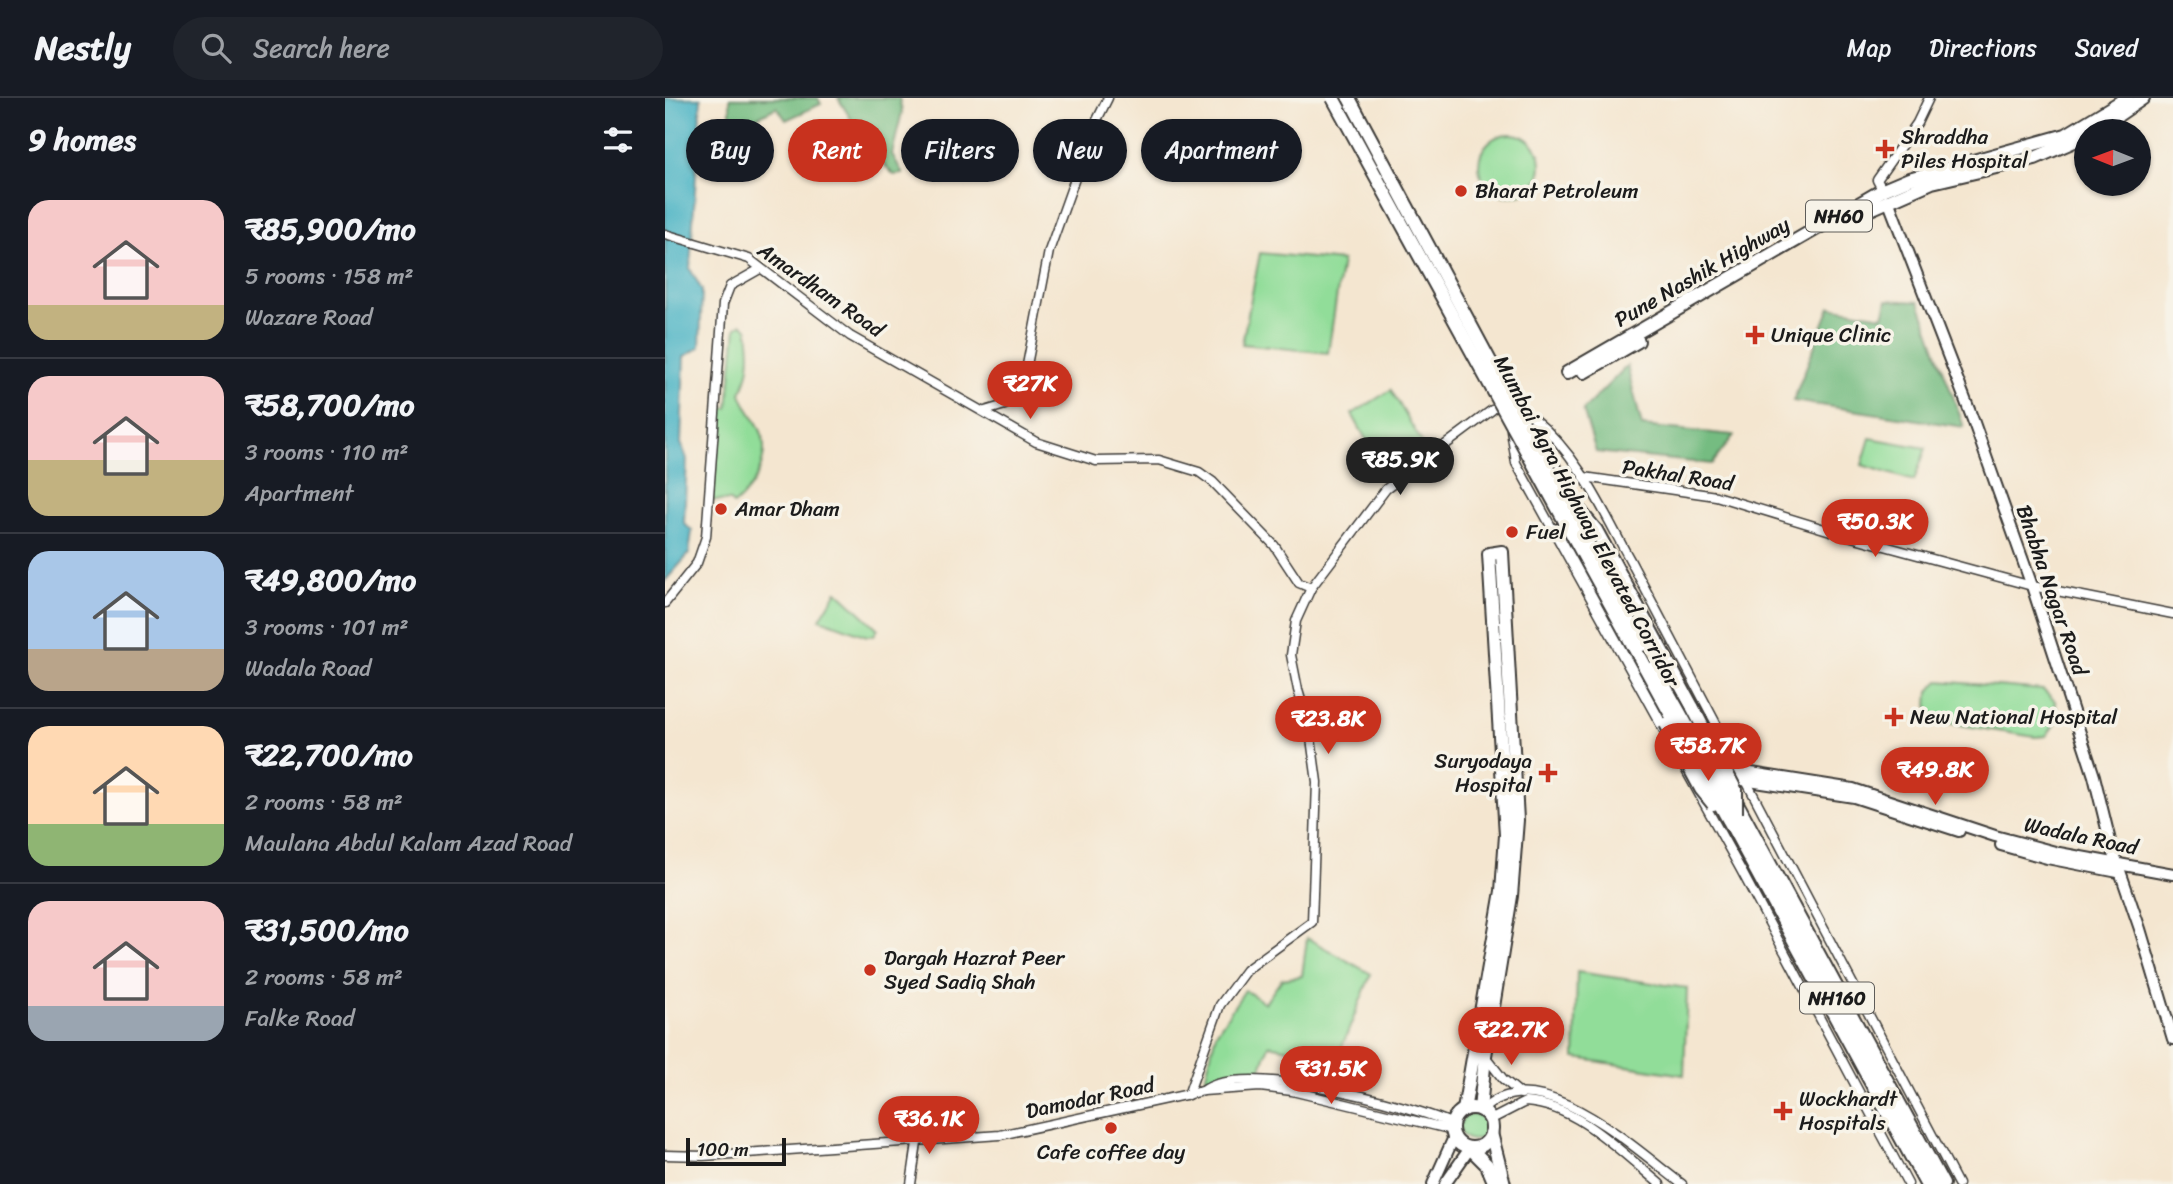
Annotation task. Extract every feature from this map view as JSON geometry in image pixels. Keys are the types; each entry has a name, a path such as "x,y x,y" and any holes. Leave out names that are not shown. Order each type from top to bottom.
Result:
{"highway":[{"name":"Mumbai Agra Highway Elevated Corridor","path":"1333,98 1936,1184"},
{"name":"Mumbai Agra Highway Elevated Corridor","path":"1349,98 1926,1184"},
{"name":"NH60","path":"1569,376 1859,213 1909,179 2066,135 2127,98"},
{"path":"2112,119 2143,98"},
{"name":"NH60","path":"1885,195 2035,158 2074,141"},
{"path":"1581,512 1596,530 1736,791 1732,816"},
{"path":"1562,523 1570,545 1701,789 1732,816"},
{"path":"1470,1148 1485,1143 1485,1056 1511,896 1517,820 1496,553 1506,835 1502,891 1464,1110 1453,1130 1461,1144 1470,1148 1487,1165 1495,1184"},
{"path":"1464,1110 1486,1119"},
{"path":"1486,1119 1504,1184"}],"main road":[{"name":"Bhabha Nagar Road","path":"1885,195 1973,420 2032,586 2094,776 2173,1039"},
{"path":"1532,421 1944,1184"},
{"path":"1510,430 1562,523 1688,768 1920,1184"},
{"name":"Wadala Road","path":"1688,768 1741,775 1854,797 2047,858 2173,874"},
{"name":"Wadala Road","path":"2120,869 2173,881"},
{"path":"1433,1184 1453,1130"},
{"path":"1445,1184 1470,1148"}],"street":[{"path":"985,411 1005,405 1022,391 1049,251 1093,128 1108,98"},
{"path":"1885,195 1877,180 1911,133 1929,98"},
{"name":"Amardham Road","path":"665,234 749,259 850,336 1036,442 1096,461 1159,460 1199,472 1213,482 1274,545 1299,583 1311,587"},
{"path":"665,603 697,563 706,537 723,304 730,286 760,269"},
{"path":"1188,1094 1220,1005 1245,970 1312,922 1317,782 1311,731 1298,690 1291,654 1296,621 1311,587 1386,489 1492,410"},
{"path":"1532,421 1555,436 1584,477 1958,1184"},
{"path":"1510,430 1516,463 1688,768 1908,1184"},
{"name":"Pakhal Road","path":"1584,477 1716,496 1844,535 2032,586 2173,614"},
{"path":"1485,1056 1503,1079 1521,1094"},
{"name":"Damodar Road","path":"665,1155 703,1156 859,1144 917,1143 1010,1133 1203,1091 1260,1087 1292,1091 1453,1130"},
{"path":"1486,1119 1495,1100 1521,1094 1537,1094 1569,1105 1595,1119 1682,1184"},
{"path":"1486,1119 1525,1102 1563,1113 1601,1136 1660,1184"},
{"path":"911,1184 917,1143"}],"green space":[{"path":"730,98 818,98 821,104 786,120 777,107 754,119 732,119"},
{"path":"838,98 899,98 902,112 892,154 901,174 894,175 887,168 887,119 851,119"},
{"path":"1510,134 1522,136 1532,143 1539,153 1539,177 1532,187 1522,194 1510,196 1498,194 1488,187 1481,177 1479,165 1481,153 1488,143 1498,136"},
{"path":"1260,253 1342,261 1328,353 1242,344"},
{"path":"1887,300 1919,302 1964,427 1793,401 1830,307 1883,316"},
{"path":"742,324 747,328 750,353 749,369 741,393 759,427 764,448 760,470 755,480 734,505 730,501 709,500 718,408 728,408 736,328"},
{"path":"1627,366 1642,426 1734,435 1712,464 1596,452 1583,410"},
{"path":"1391,390 1424,446 1382,468 1352,414"},
{"path":"1870,438 1926,448 1914,481 1862,465"},
{"path":"837,591 878,629 874,635 867,636 820,619"},
{"path":"1939,681 2043,690 2055,701 2058,720 2046,736 2035,737 1935,721 1928,708 1929,691"},
{"path":"1307,938 1371,974 1337,1059 1269,1045 1260,1072 1205,1079 1216,1033 1245,990 1265,1003 1282,979 1302,976"},
{"path":"1577,972 1687,988 1684,1075 1575,1058"},
{"path":"1473,1114 1482,1118 1486,1127 1482,1136 1473,1140 1464,1136 1460,1127 1464,1118"}],"water":[{"path":"665,98 701,98 700,119 686,119 686,182 696,182 690,269 702,290 700,347 684,357 681,443 687,459 684,523 692,531 689,554 665,581"}],"place":[{"name":"Shraddha Piles Hospital","path":"1885,149"},
{"name":"Bharat Petroleum","path":"1461,191"},
{"name":"Unique Clinic","path":"1755,335"},
{"name":"Amar Dham","path":"721,509"},
{"name":"Fuel","path":"1512,532"},
{"name":"New National Hospital","path":"1894,717"},
{"name":"Suryodaya Hospital","path":"1548,773"},
{"name":"Dargah Hazrat Peer Syed Sadiq Shah","path":"870,970"},
{"name":"Wockhardt Hospitals","path":"1783,1111"},
{"name":"Cafe coffee day","path":"1111,1128"}]}
